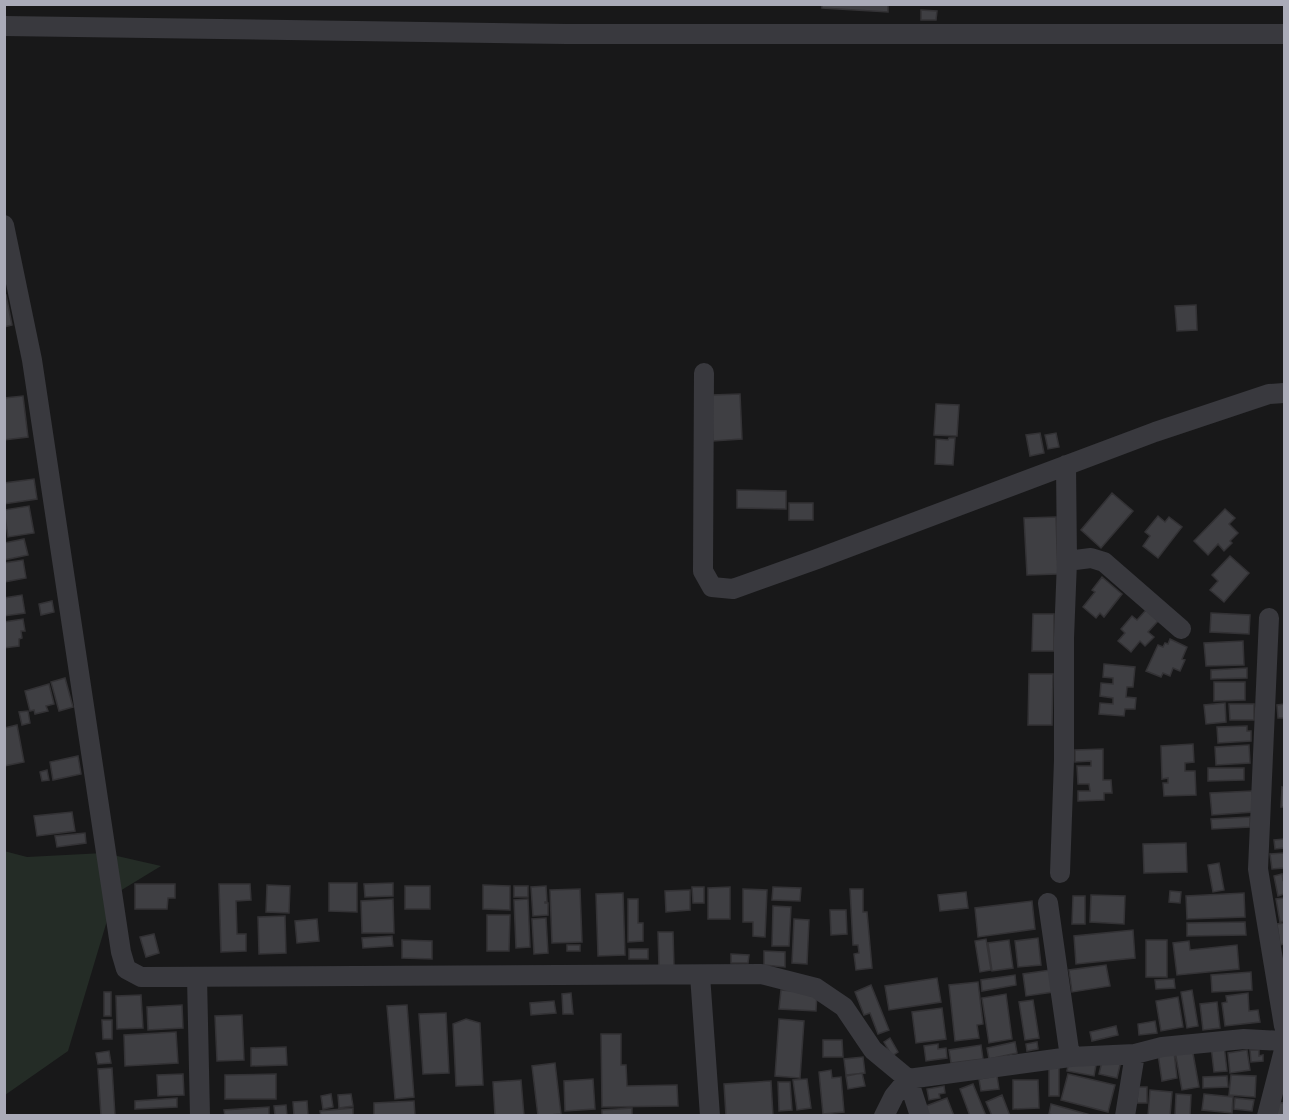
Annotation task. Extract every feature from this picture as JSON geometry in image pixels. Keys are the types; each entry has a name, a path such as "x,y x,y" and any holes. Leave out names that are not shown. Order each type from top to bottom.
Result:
{"street":[{"path":"4,26 567,34 1284,34"},
{"path":"4,225 32,360 121,952 126,969 141,977 761,974 816,988 844,1007 873,1050 908,1079 920,1116"},
{"path":"704,373 703,571 712,587 733,589 1155,432 1269,394 1284,393"},
{"path":"1060,873 1067,561 1066,465"},
{"path":"1067,561 1091,558 1104,562 1181,629"},
{"path":"1269,618 1258,869 1284,1026"},
{"path":"1048,903 1070,1058"},
{"path":"700,975 710,1116"},
{"path":"197,977 200,1116"},
{"path":"884,1116 894,1096 908,1079 1070,1058 1135,1054 1162,1047 1244,1039 1284,1041"},
{"path":"1267,1116 1284,1050"},
{"path":"1125,1116 1135,1054"}],"shaded area":[{"path":"4,851 27,857 104,853 161,866 115,894 68,1051 5,1095"}],"building":[{"path":"822,4 888,4 888,12 822,8"},
{"path":"921,10 937,11 936,20 921,20"},
{"path":"6,295 12,325 4,327 4,296"},
{"path":"1196,305 1197,330 1177,331 1175,306"},
{"path":"740,394 742,439 713,441 711,395"},
{"path":"23,396 28,437 4,440 4,398"},
{"path":"936,404 959,405 957,436 934,435"},
{"path":"1040,433 1044,453 1030,456 1026,435"},
{"path":"1056,433 1059,447 1048,449 1045,435"},
{"path":"955,438 953,465 935,464 936,439 948,440"},
{"path":"34,479 37,499 4,504 4,483"},
{"path":"737,490 786,491 786,509 737,508"},
{"path":"1112,493 1133,511 1101,548 1081,530"},
{"path":"789,503 813,503 813,520 789,520"},
{"path":"29,506 34,533 8,537 4,510"},
{"path":"1225,509 1235,518 1229,524 1238,533 1224,551 1218,544 1208,555 1194,541"},
{"path":"1158,516 1165,522 1169,517 1182,527 1158,558 1143,546 1150,536 1145,532"},
{"path":"1056,517 1058,574 1027,575 1024,518"},
{"path":"24,539 28,555 4,560 4,543"},
{"path":"1230,556 1249,573 1224,602 1210,590 1218,581 1212,575"},
{"path":"23,560 26,578 4,582 4,563"},
{"path":"1102,577 1122,594 1104,617 1100,613 1096,618 1083,607 1095,592 1092,590"},
{"path":"22,595 25,613 4,616 4,598"},
{"path":"52,601 54,612 41,615 39,604"},
{"path":"1146,610 1158,621 1148,632 1154,637 1145,646 1140,641 1131,652 1118,641 1125,633 1121,629 1132,616 1137,620"},
{"path":"1211,613 1250,615 1249,634 1210,632"},
{"path":"1033,614 1054,614 1054,651 1032,651"},
{"path":"23,619 25,631 21,631 22,638 19,639 19,646 4,648 4,622"},
{"path":"1170,639 1187,647 1180,671 1173,668 1170,676 1163,673 1161,677 1146,671 1158,645 1163,647"},
{"path":"1243,641 1244,665 1206,666 1204,643"},
{"path":"1104,664 1135,667 1133,687 1127,687 1126,697 1136,698 1135,709 1125,709 1124,716 1099,714 1100,703 1113,704 1113,698 1100,696 1101,683 1113,684 1113,678 1103,677"},
{"path":"1247,668 1247,678 1211,679 1211,670"},
{"path":"1029,674 1053,674 1052,725 1028,725"},
{"path":"65,678 73,707 59,711 51,682"},
{"path":"1214,682 1245,682 1245,700 1214,701"},
{"path":"49,684 54,704 46,706 48,711 35,714 34,710 30,711 25,691"},
{"path":"1225,703 1226,722 1206,724 1204,705"},
{"path":"1229,704 1254,704 1254,720 1230,720"},
{"path":"1284,704 1284,718 1278,718 1277,705"},
{"path":"28,711 30,723 22,725 19,712"},
{"path":"17,725 24,762 4,766 4,728"},
{"path":"1247,726 1247,731 1251,731 1251,741 1218,743 1217,727"},
{"path":"1193,744 1194,762 1185,763 1185,771 1195,771 1196,795 1164,796 1163,783 1168,783 1168,778 1162,779 1161,746"},
{"path":"1249,745 1250,763 1216,765 1215,747"},
{"path":"1103,749 1103,780 1111,780 1112,793 1104,793 1104,800 1078,801 1078,791 1090,791 1089,784 1078,784 1077,766 1091,766 1091,761 1075,762 1075,750"},
{"path":"78,756 81,774 53,780 50,762"},
{"path":"1208,768 1244,768 1244,780 1208,781"},
{"path":"47,770 49,780 42,781 40,772"},
{"path":"1282,787 1284,788 1284,807 1281,807"},
{"path":"1252,791 1254,812 1212,815 1210,793"},
{"path":"72,812 75,831 37,836 34,816"},
{"path":"1250,817 1250,827 1212,829 1211,819"},
{"path":"85,833 86,843 57,847 55,836"},
{"path":"1284,839 1284,848 1275,849 1274,840"},
{"path":"1186,843 1187,872 1144,873 1143,844"},
{"path":"1284,853 1284,868 1272,869 1270,854"},
{"path":"1219,863 1224,890 1213,892 1208,865"},
{"path":"1282,874 1284,894 1278,896 1274,876"},
{"path":"329,883 357,883 357,912 329,911"},
{"path":"393,883 393,896 365,897 364,884"},
{"path":"135,884 175,884 175,898 168,898 167,909 135,909"},
{"path":"219,884 250,884 251,900 236,901 237,934 246,934 246,951 221,952"},
{"path":"267,885 290,886 289,913 266,912"},
{"path":"483,885 510,886 510,910 483,909"},
{"path":"405,886 430,886 430,909 405,909"},
{"path":"514,886 528,886 528,897 514,897"},
{"path":"546,886 547,902 545,903 548,903 548,915 533,916 531,887"},
{"path":"692,887 704,887 704,903 693,903"},
{"path":"730,887 730,919 708,919 708,888"},
{"path":"773,887 801,888 800,901 772,900"},
{"path":"580,889 582,942 552,943 550,890"},
{"path":"743,889 767,890 765,937 753,936 753,922 743,922"},
{"path":"850,889 863,889 863,912 867,912 872,968 856,970 854,954 859,953 858,945 853,945"},
{"path":"690,890 690,910 666,912 665,891"},
{"path":"1170,891 1181,892 1180,903 1169,902"},
{"path":"966,892 968,908 940,911 938,895"},
{"path":"623,893 625,955 598,956 596,894"},
{"path":"1244,893 1245,917 1187,919 1186,896"},
{"path":"1091,895 1125,896 1124,924 1090,922"},
{"path":"1073,896 1085,896 1085,924 1072,924"},
{"path":"1284,898 1284,921 1280,922 1276,899"},
{"path":"393,899 394,933 362,933 361,901"},
{"path":"528,899 530,947 516,948 514,900"},
{"path":"628,899 638,899 638,923 643,923 643,941 628,942"},
{"path":"1032,901 1035,929 978,937 975,908"},
{"path":"773,906 791,907 789,946 772,946"},
{"path":"830,910 846,910 847,934 831,935"},
{"path":"487,915 510,915 509,951 487,951"},
{"path":"285,916 286,953 259,954 258,917"},
{"path":"546,918 548,953 534,954 532,919"},
{"path":"317,919 319,941 297,943 295,921"},
{"path":"794,919 809,920 807,964 792,963"},
{"path":"1245,922 1246,935 1187,936 1187,923"},
{"path":"1284,923 1284,944 1280,945 1277,924"},
{"path":"1133,930 1135,958 1076,964 1074,936"},
{"path":"658,932 673,932 674,967 659,968"},
{"path":"154,934 159,953 146,957 140,937"},
{"path":"392,936 393,946 363,948 362,938"},
{"path":"1038,938 1041,965 1018,967 1015,941"},
{"path":"986,939 991,970 980,972 975,941"},
{"path":"402,940 432,941 432,959 402,958"},
{"path":"1009,940 1013,968 992,971 988,943"},
{"path":"1146,940 1167,940 1167,977 1146,977"},
{"path":"1189,941 1190,950 1237,945 1239,969 1177,975 1173,943"},
{"path":"567,945 580,945 580,951 567,951"},
{"path":"629,949 648,949 648,959 629,959"},
{"path":"764,951 785,952 785,967 764,965"},
{"path":"731,954 749,955 748,963 731,963"},
{"path":"1106,965 1110,986 1072,992 1069,970"},
{"path":"1050,970 1053,992 1026,996 1023,974"},
{"path":"1251,972 1252,990 1212,992 1211,975"},
{"path":"1015,975 1016,985 982,991 981,980"},
{"path":"937,978 941,1002 889,1010 885,986"},
{"path":"1174,979 1175,988 1156,989 1155,980"},
{"path":"978,982 983,1024 977,1025 979,1038 955,1041 949,985"},
{"path":"871,985 889,1030 878,1034 870,1013 864,1015 855,992"},
{"path":"781,990 817,993 816,1011 779,1009"},
{"path":"1192,990 1198,1026 1187,1028 1181,992"},
{"path":"104,992 111,992 111,1016 104,1016"},
{"path":"571,993 573,1014 563,1014 562,994"},
{"path":"1248,993 1249,1011 1258,1010 1260,1022 1225,1026 1222,1003 1227,1002 1226,996"},
{"path":"1006,994 1012,1039 989,1043 982,998"},
{"path":"141,995 143,1028 117,1029 116,996"},
{"path":"1178,997 1183,1027 1161,1031 1156,1001"},
{"path":"1033,1000 1039,1038 1025,1040 1019,1002"},
{"path":"554,1001 556,1013 531,1015 530,1003"},
{"path":"1217,1002 1220,1028 1203,1030 1200,1004"},
{"path":"182,1005 183,1028 148,1030 147,1007"},
{"path":"407,1005 414,1097 395,1099 387,1006"},
{"path":"942,1008 946,1039 916,1043 912,1012"},
{"path":"446,1013 449,1073 423,1074 419,1014"},
{"path":"242,1015 244,1060 217,1061 215,1016"},
{"path":"466,1019 480,1023 483,1085 456,1086 453,1024"},
{"path":"779,1019 804,1021 800,1078 775,1076"},
{"path":"102,1020 112,1020 112,1039 103,1039"},
{"path":"1155,1021 1157,1033 1139,1035 1138,1024"},
{"path":"1116,1026 1118,1035 1092,1041 1090,1032"},
{"path":"176,1032 178,1063 125,1066 124,1035"},
{"path":"601,1034 621,1034 621,1065 626,1065 627,1086 677,1085 678,1106 602,1107"},
{"path":"890,1038 898,1052 892,1056 884,1042"},
{"path":"823,1040 842,1040 843,1057 823,1057"},
{"path":"1015,1042 1017,1053 989,1059 987,1048"},
{"path":"1037,1042 1038,1049 1027,1051 1026,1044"},
{"path":"938,1044 938,1049 946,1048 947,1058 926,1061 924,1046"},
{"path":"981,1045 983,1059 951,1063 949,1050"},
{"path":"1224,1045 1227,1071 1214,1072 1211,1046"},
{"path":"286,1047 287,1065 251,1066 251,1048"},
{"path":"1192,1048 1199,1087 1182,1090 1175,1051"},
{"path":"1247,1050 1250,1070 1230,1073 1228,1053"},
{"path":"1250,1050 1259,1050 1259,1056 1263,1055 1263,1061 1251,1062"},
{"path":"109,1051 111,1063 98,1064 96,1053"},
{"path":"1174,1052 1177,1078 1162,1081 1158,1054"},
{"path":"863,1057 865,1073 846,1075 844,1059"},
{"path":"1103,1057 1121,1061 1117,1078 1099,1074"},
{"path":"1069,1060 1096,1065 1094,1076 1067,1071"},
{"path":"555,1063 561,1114 538,1116 532,1066"},
{"path":"1049,1067 1059,1067 1059,1096 1049,1096"},
{"path":"112,1068 115,1116 101,1116 98,1069"},
{"path":"831,1070 832,1078 841,1077 844,1112 823,1114 819,1072"},
{"path":"862,1073 865,1086 848,1089 846,1076"},
{"path":"183,1074 184,1095 158,1096 157,1075"},
{"path":"276,1074 276,1099 225,1099 225,1075"},
{"path":"1068,1074 1115,1085 1108,1112 1061,1100"},
{"path":"1231,1075 1256,1076 1255,1097 1229,1095"},
{"path":"997,1076 999,1089 981,1091 979,1079"},
{"path":"1227,1076 1228,1087 1203,1088 1203,1077"},
{"path":"593,1079 595,1109 565,1111 564,1081"},
{"path":"807,1079 811,1108 797,1110 793,1080"},
{"path":"521,1080 524,1116 495,1116 493,1082"},
{"path":"1013,1080 1038,1080 1039,1108 1013,1109"},
{"path":"771,1081 773,1116 726,1116 724,1084"},
{"path":"778,1082 790,1082 792,1110 779,1111"},
{"path":"973,1084 986,1116 970,1116 960,1089"},
{"path":"944,1086 945,1093 939,1094 940,1098 929,1100 927,1089"},
{"path":"1138,1087 1147,1087 1147,1103 1137,1103"},
{"path":"1150,1090 1172,1092 1170,1116 1148,1116"},
{"path":"331,1094 333,1107 323,1109 321,1096"},
{"path":"351,1094 353,1106 339,1108 338,1095"},
{"path":"1176,1094 1191,1095 1190,1116 1175,1116"},
{"path":"1204,1094 1233,1097 1232,1113 1202,1110"},
{"path":"1002,1095 1010,1116 992,1116 986,1102"},
{"path":"177,1098 177,1107 135,1109 135,1101"},
{"path":"947,1098 954,1116 929,1116 926,1106"},
{"path":"1235,1098 1254,1100 1252,1111 1234,1109"},
{"path":"307,1101 308,1116 294,1116 293,1102"},
{"path":"414,1101 415,1116 374,1116 374,1103"},
{"path":"1275,1102 1284,1103 1284,1116 1272,1116"},
{"path":"1051,1104 1094,1116 1056,1116 1049,1114"},
{"path":"286,1105 287,1116 275,1116 274,1106"},
{"path":"269,1107 269,1116 225,1116 224,1110"},
{"path":"353,1108 353,1116 321,1116 320,1111"},
{"path":"632,1108 632,1116 602,1116 602,1110"}]}
